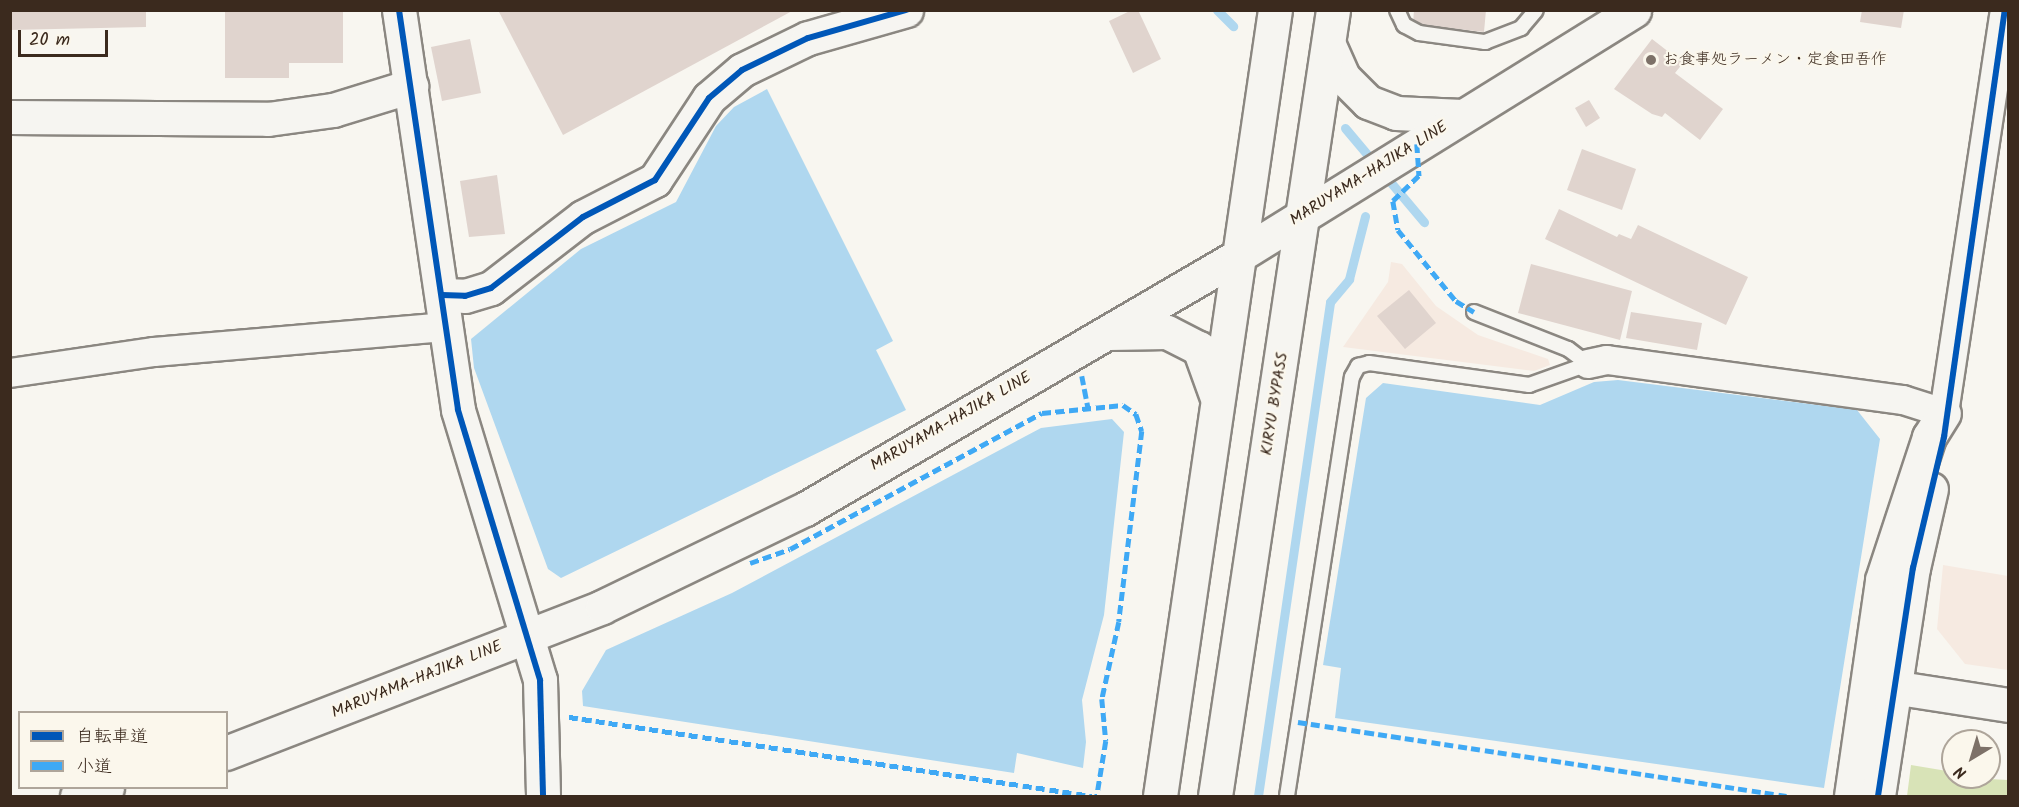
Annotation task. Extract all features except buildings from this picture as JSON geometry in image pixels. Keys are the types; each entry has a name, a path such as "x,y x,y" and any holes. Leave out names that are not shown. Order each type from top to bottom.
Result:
{"main road":[{"path":"399,10 458,410 529,634 540,680 543,796"},
{"path":"442,295 465,296 491,288 583,217 655,180 709,98 742,70 808,38 906,10"},
{"path":"1160,796 1216,395 1275,10"},
{"name":"KIRYU BYPASS","path":"1215,796 1333,10"},
{"name":"MARUYAMA-HAJIKA LINE","path":"228,752 602,607 805,509 1238,256 1634,10"},
{"path":"1329,45 1344,78 1368,102 1396,113 1462,116"},
{"path":"10,117 268,119 333,110 411,86"},
{"path":"1104,334 1158,331 1181,337 1199,348 1216,395"},
{"path":"1878,796 1888,558 1929,437 1944,413"},
{"path":"1881,686 2008,705"},
{"path":"1851,796 1881,686"},
{"path":"76,796 103,789"}],"street":[{"path":"1588,364 1607,360 1903,400 1944,413 2005,10"},
{"path":"10,374 154,352 447,327"}],"lane":[{"path":"1396,10 1404,25 1419,33 1485,42 1521,28 1536,10"},
{"path":"1474,312 1568,350 1588,364"},
{"path":"1287,796 1352,377 1358,366 1369,363 1529,385 1588,364"}],"shaded area":[{"path":"1391,262 1402,264 1436,306 1478,335 1548,359 1550,365 1534,371 1343,347 1388,282"},
{"path":"1943,565 2008,576 2008,670 1965,664 1937,629"}],"green space":[{"path":"1911,765 1941,770 1941,789 2001,789 2001,780 2008,780 2008,796 1907,796"}],"water":[{"path":"767,89 893,341 876,350 906,410 561,578 548,569 474,368 471,339 581,249 676,202 716,126 734,107"},
{"path":"1618,380 1857,410 1880,439 1824,788 1335,718 1341,668 1323,665 1366,398 1383,383 1540,405 1594,382"},
{"path":"1112,419 1124,432 1104,615 1082,700 1086,742 1083,768 1017,753 1014,773 583,706 582,691 606,650 732,593 1041,428"}],"waterway":[{"path":"1217,10 1233,26"},
{"path":"1345,128 1424,222"},
{"path":"1258,796 1330,302 1349,279 1365,216"}],"marked path":[{"path":"1417,144 1419,176 1393,201 1398,230 1456,301 1474,312"},
{"path":"1082,376 1088,407"},
{"path":"750,563 790,549 1042,413 1123,405 1136,414 1142,431 1119,622 1102,699 1106,741 1097,796"},
{"path":"569,717 1092,796"},
{"path":"1298,722 1786,796"}],"cycle path":[{"path":"399,10 458,410 540,680 543,796"},
{"path":"442,295 465,296 491,288 583,217 655,180 709,98 742,70 808,38 906,10"},
{"path":"1878,796 1913,568 1944,437 2005,10"}],"place":[{"name":"お食事処ラーメン・定食田吾作","path":"1651,60"}]}
